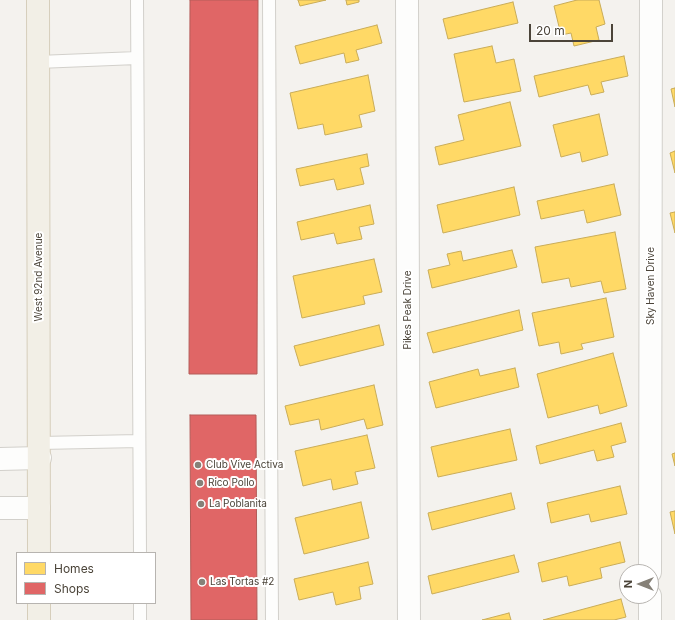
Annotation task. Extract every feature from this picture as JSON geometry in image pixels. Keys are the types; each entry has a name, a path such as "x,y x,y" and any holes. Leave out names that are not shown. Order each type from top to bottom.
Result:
{"main road":[{"name":"West 92nd Avenue","path":"38,0 39,552"},
{"path":"39,604 39,620"}],"street":[{"name":"Pikes Peak Drive","path":"407,0 408,620"},
{"name":"Sky Haven Drive","path":"650,564 651,0"},
{"path":"0,459 40,451"},
{"path":"0,508 39,508"},
{"path":"650,604 650,620"}],"lane":[{"path":"137,0 140,552"},
{"path":"269,0 272,620"},
{"path":"38,62 137,58"},
{"path":"40,451 139,441"},
{"path":"140,604 140,620"}],"building: Homes":[{"path":"298,0 326,0 300,6"},
{"path":"346,0 359,0 359,2 347,5"},
{"path":"577,0 599,0 605,24 596,27 599,40 574,46 571,33 561,35 554,6"},
{"path":"513,2 518,23 448,39 443,19"},
{"path":"377,25 382,43 356,50 359,60 346,63 344,53 300,64 295,46"},
{"path":"492,46 496,63 514,59 521,91 464,102 454,54"},
{"path":"624,56 628,76 601,82 604,92 591,95 588,85 539,97 534,76"},
{"path":"368,75 375,111 359,115 362,127 325,135 323,124 298,129 290,93"},
{"path":"675,88 675,107 671,89"},
{"path":"510,102 521,146 439,165 435,147 464,140 458,115"},
{"path":"599,114 608,155 582,162 580,152 561,157 553,125"},
{"path":"675,151 675,173 670,153"},
{"path":"367,154 369,166 360,168 364,184 337,190 334,179 300,186 296,169"},
{"path":"614,184 621,215 587,223 584,210 541,219 537,201"},
{"path":"514,187 520,215 443,233 437,205"},
{"path":"370,205 374,224 359,227 362,239 337,244 334,233 301,240 297,222"},
{"path":"675,212 675,233 670,213"},
{"path":"615,232 626,289 604,293 601,281 571,287 569,278 542,283 535,247"},
{"path":"512,250 517,267 432,288 428,270 450,265 447,254 461,251 463,261"},
{"path":"374,259 382,292 363,296 365,304 302,318 293,276"},
{"path":"606,298 614,337 581,344 583,349 561,354 559,342 539,346 532,313"},
{"path":"519,310 523,330 433,353 427,333"},
{"path":"379,325 384,345 300,366 294,346"},
{"path":"613,353 627,406 600,414 598,405 548,418 537,374"},
{"path":"515,368 519,387 436,408 429,382 478,369 480,376"},
{"path":"374,385 383,425 367,429 364,419 321,430 319,419 290,425 285,406"},
{"path":"621,423 626,442 611,446 614,457 597,461 594,450 540,464 536,446"},
{"path":"510,429 517,460 438,477 431,447"},
{"path":"367,435 375,468 355,472 358,484 333,490 331,479 303,486 295,451"},
{"path":"675,453 675,466 672,454"},
{"path":"620,486 627,514 591,522 589,514 551,523 547,503"},
{"path":"511,493 515,509 432,530 428,513"},
{"path":"361,502 369,538 304,554 295,518"},
{"path":"675,511 675,534 670,512"},
{"path":"620,542 625,562 600,568 602,578 569,586 567,576 542,582 538,563"},
{"path":"514,555 519,572 432,594 428,576"},
{"path":"368,562 373,584 359,587 361,599 336,605 333,592 299,600 294,579"},
{"path":"619,600 619,604 622,604 626,617 614,620 543,620"},
{"path":"509,613 511,620 482,620"}],"building: Shops":[{"path":"190,0 258,0 257,374 189,374"},
{"path":"190,415 256,415 257,620 191,620"}],"place":[{"name":"Club Vive Activa","path":"198,465"},
{"name":"Rico Pollo","path":"200,483"},
{"name":"La Poblanita","path":"201,504"},
{"name":"Las Tortas #2","path":"202,582"}]}
